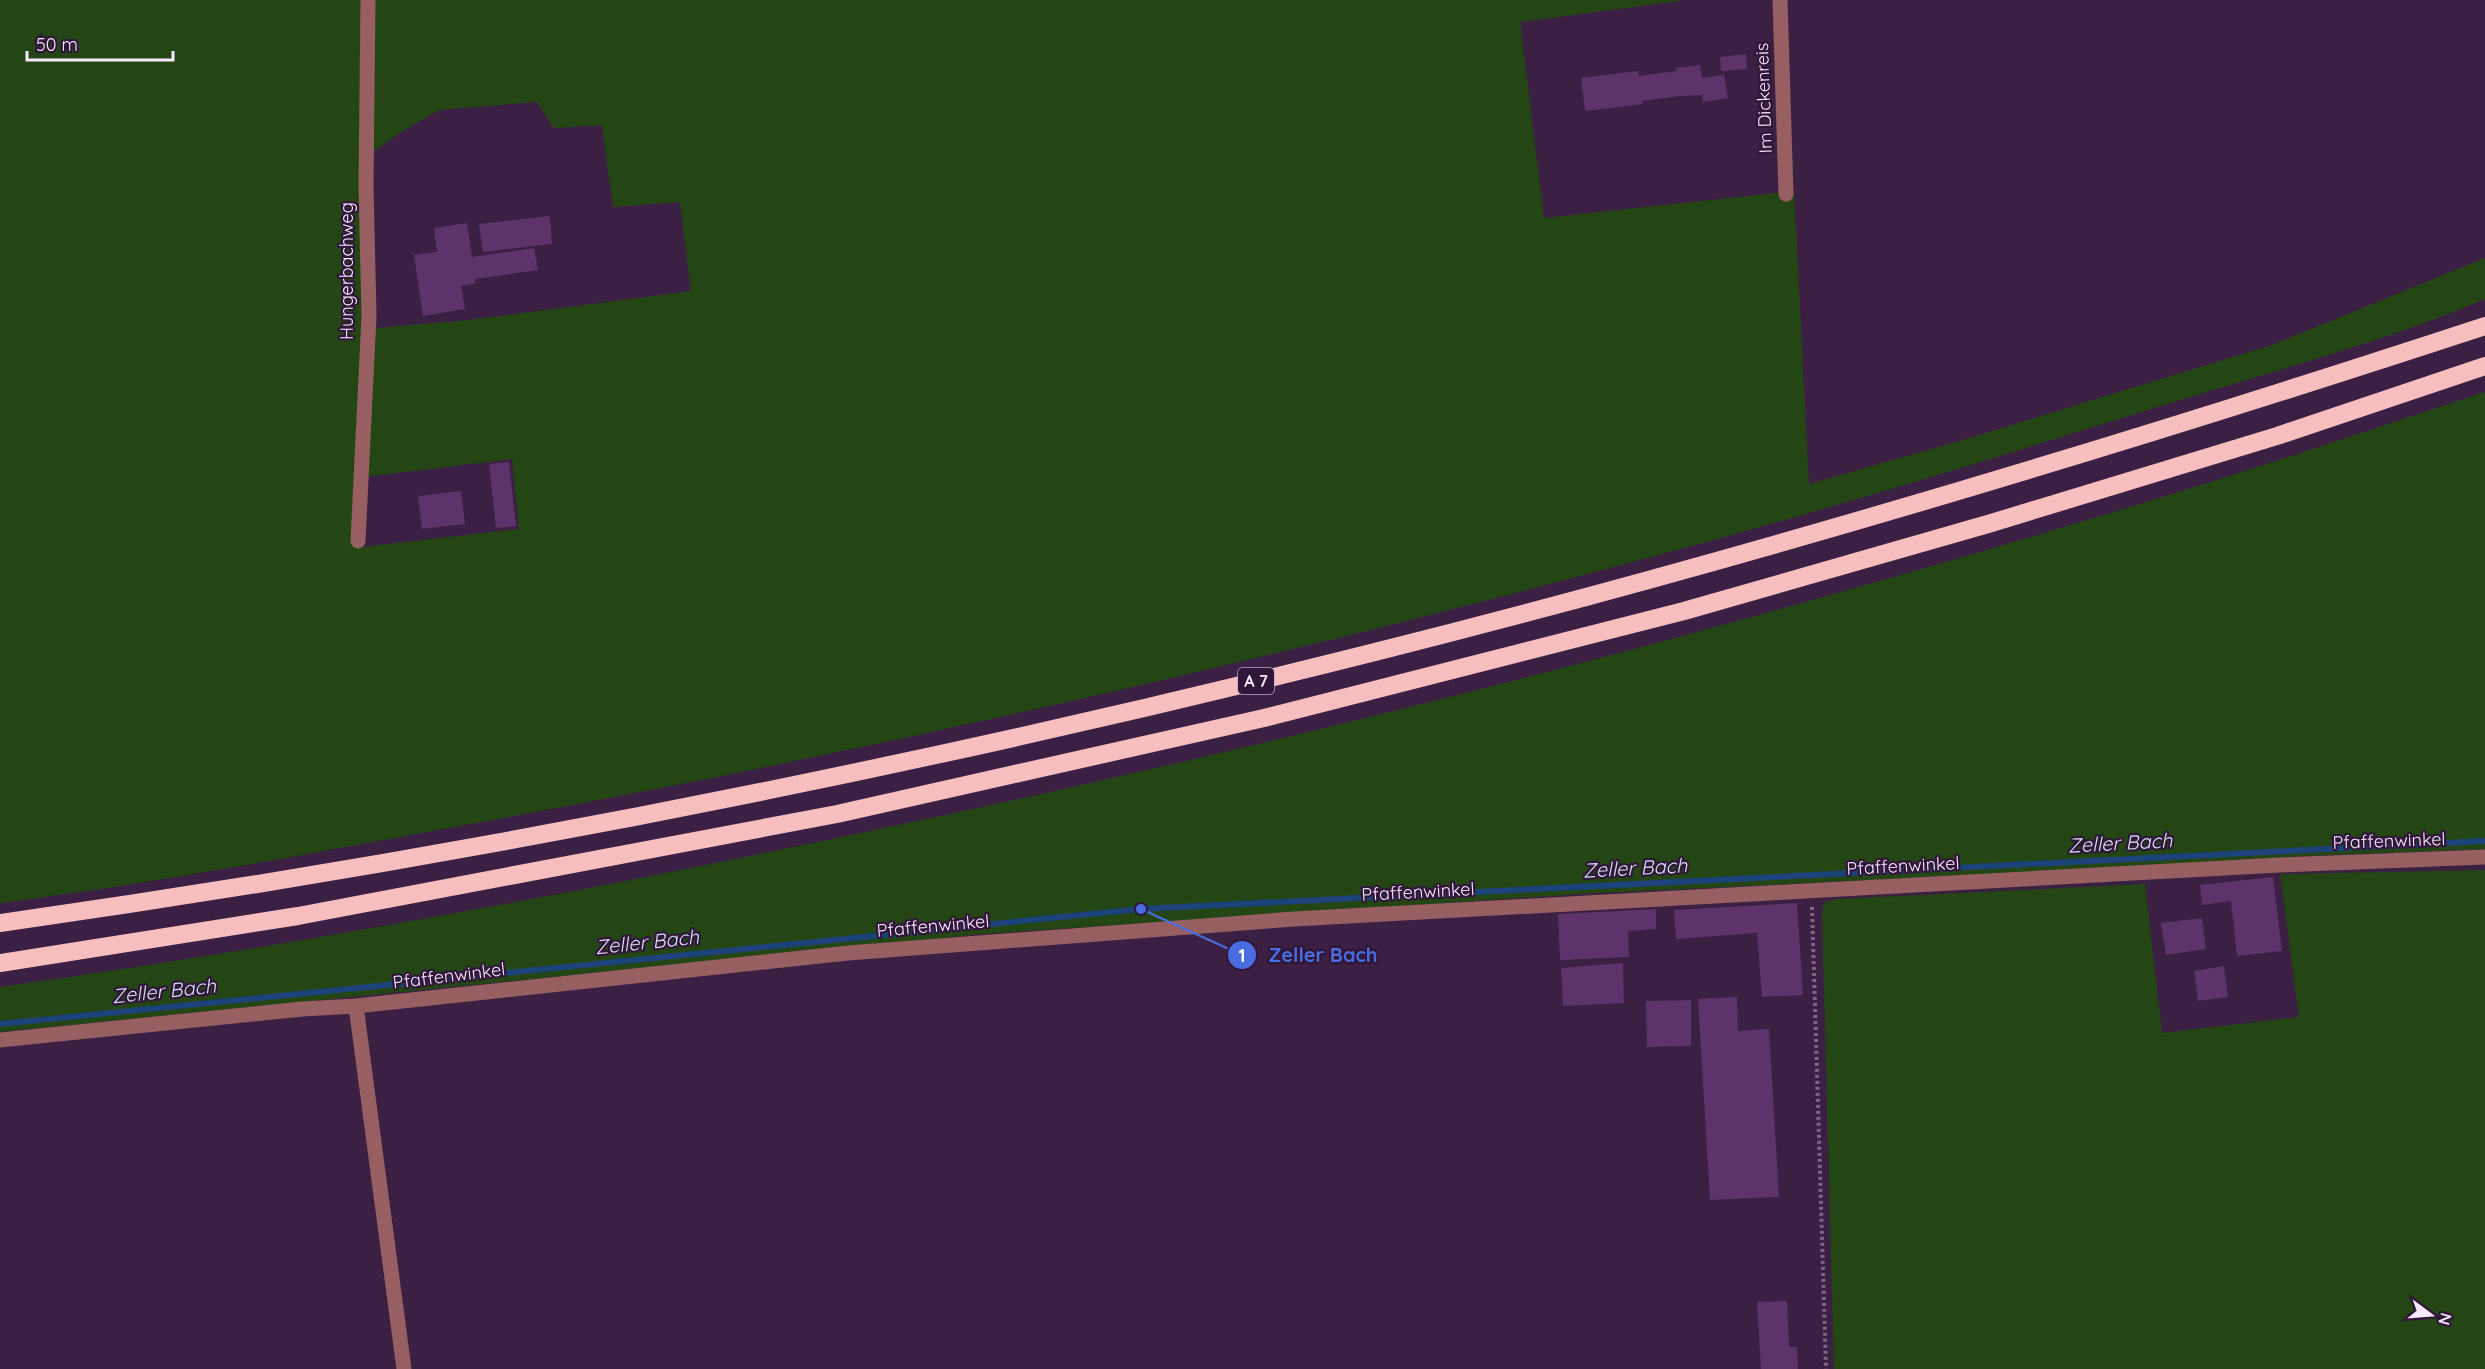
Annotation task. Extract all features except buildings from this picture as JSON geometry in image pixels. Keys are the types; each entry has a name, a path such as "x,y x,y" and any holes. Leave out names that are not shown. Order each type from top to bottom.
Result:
{"highway":[{"name":"A 7","path":"0,923 176,898 678,808 1077,724 1378,651 1839,527 2247,404 2485,326"},
{"name":"A 7","path":"0,963 298,916 837,814 1264,718 1684,611 1976,527 2277,436 2485,366"}],"street":[{"name":"Hungerbachweg","path":"358,541 369,316 366,186 368,0"},
{"name":"Im Dickenreis","path":"1780,0 1786,194"},
{"name":"Pfaffenwinkel","path":"0,1040 945,945 1294,918 2485,857"},
{"path":"356,1006 404,1369"}],"path":[{"path":"1812,891 1826,1369"}],"green space":[{"path":"0,0 364,0 363,337 354,546 362,547 519,529 512,459 364,477 375,328 469,320 691,291 680,202 613,207 602,125 554,128 537,102 439,110 373,152 374,0 1686,0 1520,22 1544,218 1794,191 1809,484 1963,440 2272,345 2485,258 2485,299 2411,328 2334,353 1820,510 1547,585 1241,662 933,732 625,795 235,867 0,903"},
{"path":"2485,392 2485,849 2307,856 2060,871 1580,894 984,934 0,1032 0,987 324,937 647,877 1016,800 1326,728 1635,649 1941,563 2192,488"},
{"path":"2485,870 2485,1369 1834,1369 1822,915 1824,903 1836,899 2145,884 2162,1033 2299,1017 2280,874"}],"waterway":[{"name":"Zeller Bach","path":"0,1024 1141,909 2485,841"}],"place":[{"name":"Zeller Bach","path":"1141,909"}]}
